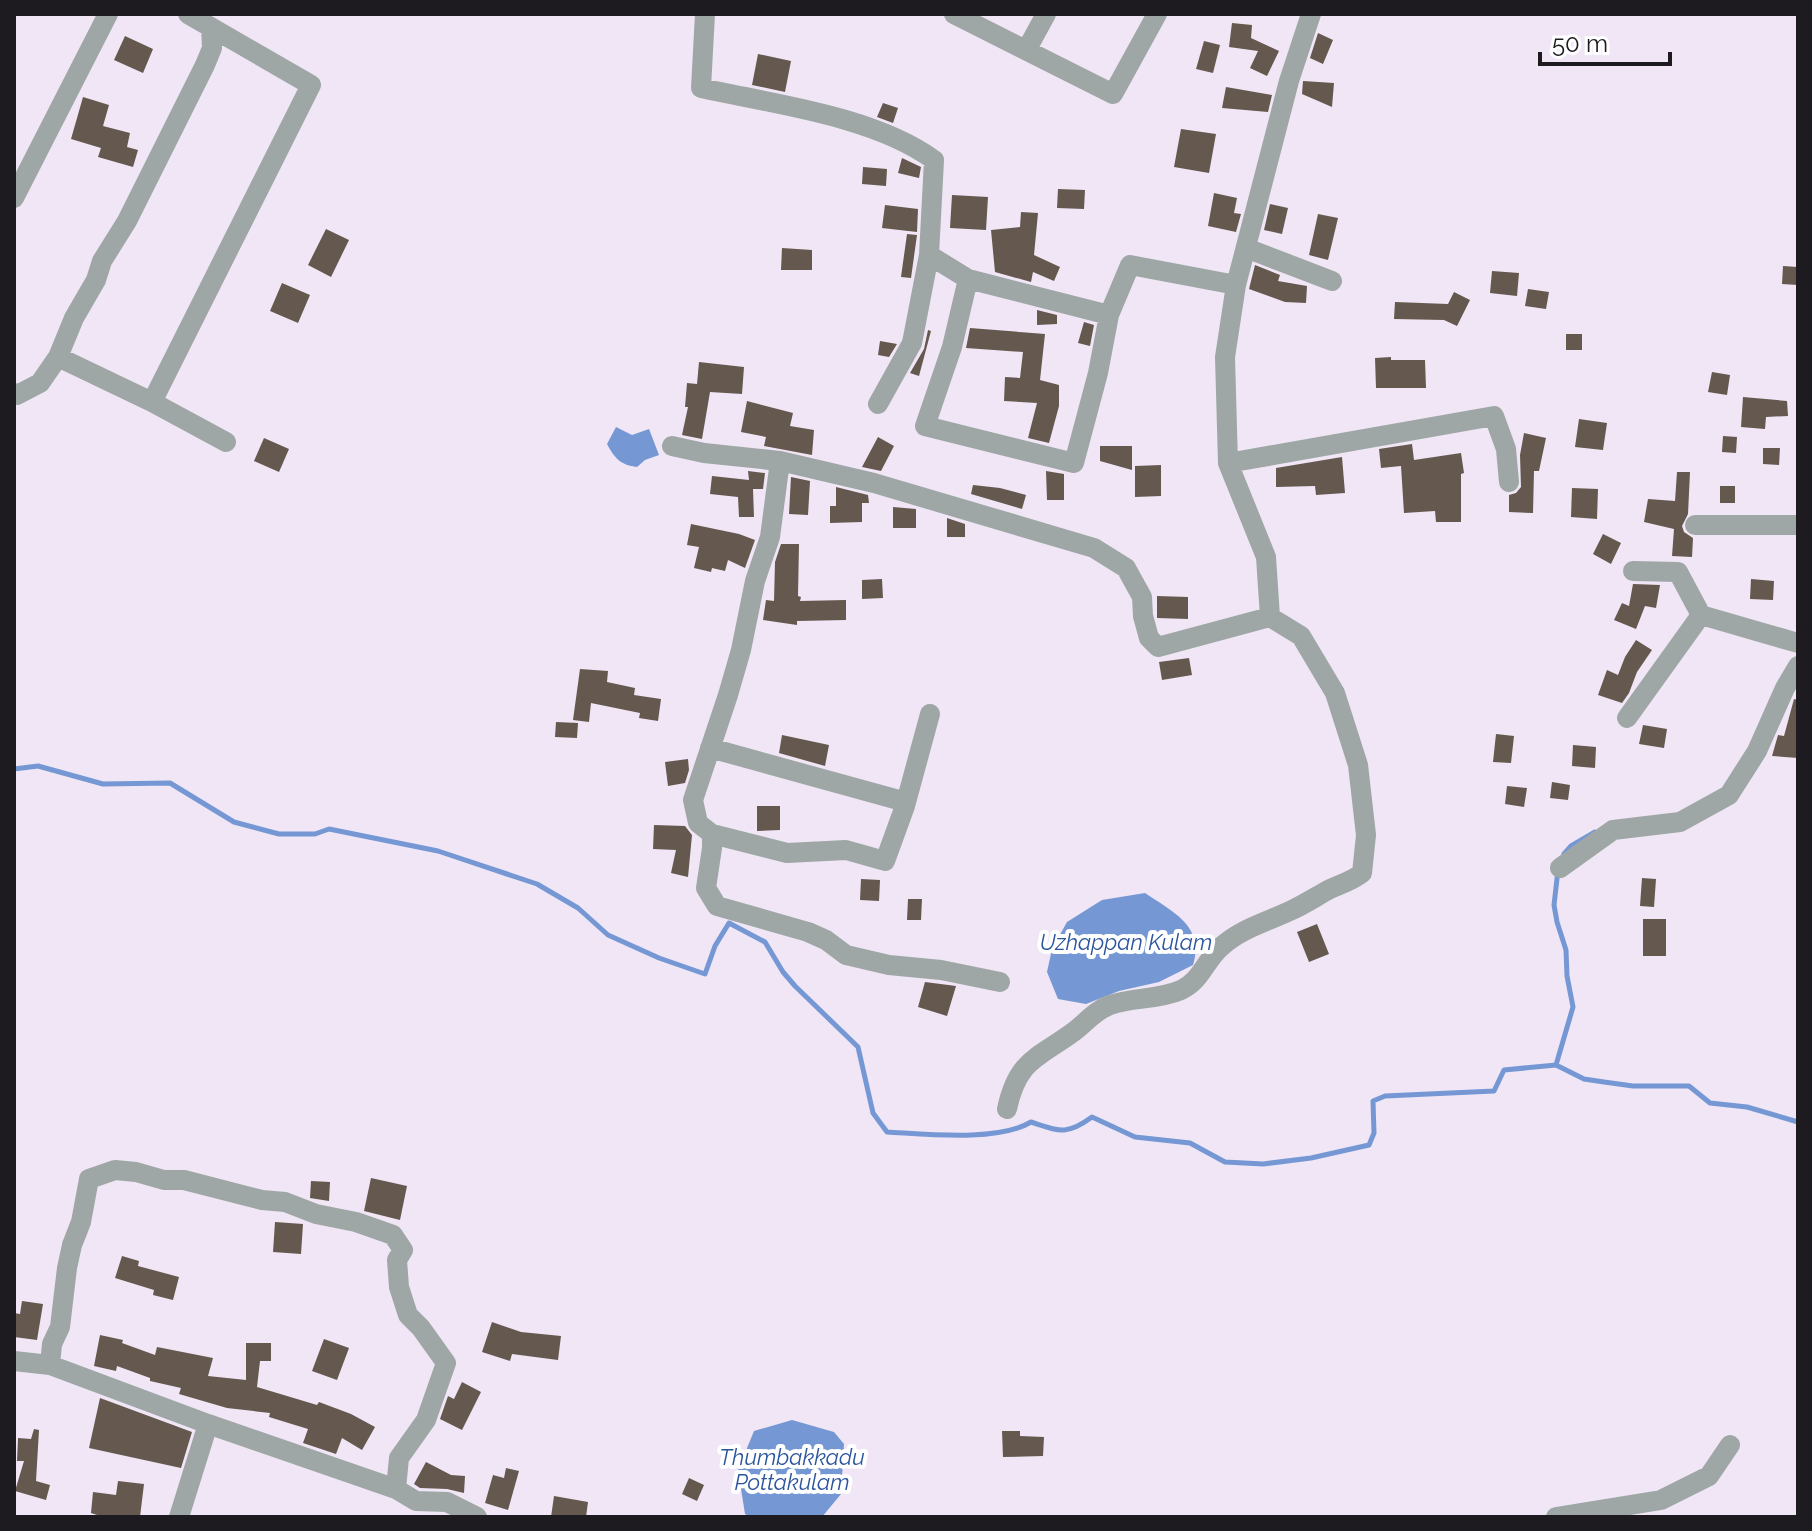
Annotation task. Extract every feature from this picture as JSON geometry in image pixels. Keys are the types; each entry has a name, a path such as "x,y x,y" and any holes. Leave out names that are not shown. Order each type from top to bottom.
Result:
{"street":[{"path":"14,198 108,14"},
{"path":"152,402 233,246 311,85 188,14"},
{"path":"705,14 701,88 857,123 915,146 934,160 929,255 912,343 878,404"},
{"path":"954,14 1113,94 1157,14"},
{"path":"1027,49 1046,14"},
{"path":"1270,617 1266,557 1228,463 1225,357 1236,285 1289,81 1311,14"},
{"path":"14,393 17,395 40,383 58,357 74,318 96,280 102,261 127,221 205,65 212,48 211,27"},
{"path":"1246,248 1332,281"},
{"path":"929,255 968,279 1109,315"},
{"path":"968,279 952,347 925,426 1074,463 1098,373 1109,315 1130,265 1236,285"},
{"path":"58,357 226,442"},
{"path":"1228,463 1494,416 1506,449 1509,482"},
{"path":"672,446 704,453 780,461 874,483 1094,548 1126,568 1142,597 1149,638 1158,647 1270,617 1301,636 1335,693 1358,765 1366,835 1362,873 1297,908 1238,934 1221,946 1195,982 1180,990 1152,999 1110,1004 1097,1011 1023,1067 1011,1089 1007,1109"},
{"path":"780,461 770,537 755,581 741,650 693,800 698,823 712,834 787,853 846,850 885,861 906,802 930,714"},
{"path":"1695,525 1798,525"},
{"path":"1633,571 1678,572 1701,615 1798,643"},
{"path":"1627,718 1701,615"},
{"path":"1560,868 1613,830 1680,822 1729,795 1757,751 1798,666"},
{"path":"710,748 906,802"},
{"path":"712,834 706,888 717,906 808,932 826,940 846,955 889,965 941,970 1000,982"},
{"path":"50,1365 52,1344 60,1327 67,1268 81,1222 89,1179 115,1170 164,1180 184,1180 262,1200 285,1202 316,1214 356,1222 393,1235 403,1250 397,1260 397,1276 408,1315 446,1363 426,1420 399,1458 396,1489"},
{"path":"14,1361 50,1365 396,1489 423,1509 447,1502 477,1517"},
{"path":"179,1517 208,1424"},
{"path":"1556,1517 1661,1500 1709,1476 1730,1445"}],"water":[{"path":"616,427 632,435 649,429 659,455 637,467 623,463 607,444"},
{"name":"Uzhappan Kulam","path":"1145,893 1176,914 1190,930 1196,951 1193,965 1159,982 1119,991 1086,1004 1058,999 1047,972 1052,949 1067,922 1102,900"},
{"name":"Thumbakkadu Pottakulam","path":"792,1420 834,1432 844,1444 841,1494 822,1517 750,1517 745,1514 738,1470 754,1431"}],"building":[{"path":"1232,23 1252,25 1251,38 1279,51 1267,76 1250,68 1258,51 1229,47"},
{"path":"1318,33 1333,40 1323,64 1310,58"},
{"path":"125,36 153,49 143,73 114,60"},
{"path":"1204,41 1220,45 1213,73 1196,69"},
{"path":"758,54 791,61 785,92 752,85"},
{"path":"1303,81 1334,83 1332,107 1302,94"},
{"path":"1226,87 1272,95 1268,112 1222,108"},
{"path":"83,97 109,105 103,126 130,133 127,147 138,150 133,167 98,157 101,148 71,139"},
{"path":"883,103 898,108 893,123 877,117"},
{"path":"1181,129 1216,134 1209,173 1174,167"},
{"path":"902,158 921,167 919,178 898,173"},
{"path":"863,167 887,169 886,186 862,184"},
{"path":"1058,189 1085,190 1084,209 1057,208"},
{"path":"1214,193 1237,198 1234,213 1241,214 1236,232 1208,226"},
{"path":"952,195 988,197 986,230 950,228"},
{"path":"1270,204 1288,208 1282,234 1264,230"},
{"path":"885,205 918,209 917,232 882,228"},
{"path":"1021,212 1038,213 1034,255 1060,267 1054,281 1033,272 1031,282 995,272 991,230 1020,227"},
{"path":"1318,214 1338,218 1328,260 1309,255"},
{"path":"326,229 349,240 331,277 308,265"},
{"path":"907,234 917,235 911,278 901,277"},
{"path":"782,248 812,250 812,270 781,270"},
{"path":"1255,265 1280,275 1278,281 1307,286 1306,303 1285,302 1249,289"},
{"path":"1783,266 1798,267 1798,285 1782,284"},
{"path":"1492,271 1519,273 1517,296 1490,293"},
{"path":"282,283 310,295 298,323 270,311"},
{"path":"1528,289 1549,292 1546,309 1525,306"},
{"path":"1454,292 1470,300 1457,326 1444,320 1394,319 1395,302 1448,304"},
{"path":"1037,310 1057,315 1057,324 1037,325"},
{"path":"1084,322 1094,325 1090,346 1078,343"},
{"path":"970,328 1045,334 1040,380 1059,385 1059,406 1049,443 1028,438 1037,403 1004,401 1005,377 1020,378 1023,352 966,348"},
{"path":"928,330 931,331 919,376 910,373 924,349"},
{"path":"1566,334 1582,334 1582,350 1566,350"},
{"path":"880,341 897,344 889,357 878,355"},
{"path":"1391,357 1391,360 1425,360 1426,388 1376,388 1375,358"},
{"path":"699,362 744,367 742,394 710,392 702,439 682,435 688,407 685,407 687,383 697,384"},
{"path":"1712,372 1730,375 1727,395 1708,392"},
{"path":"1743,397 1787,401 1788,416 1766,417 1765,429 1741,427"},
{"path":"747,401 793,413 790,426 814,430 812,455 764,446 766,437 741,432"},
{"path":"1579,419 1607,423 1603,450 1575,447"},
{"path":"1524,433 1546,438 1539,471 1534,471 1533,513 1509,512 1509,495 1521,487 1520,455"},
{"path":"1723,436 1737,437 1736,453 1722,452"},
{"path":"878,437 894,446 881,471 862,467"},
{"path":"264,438 289,449 279,472 254,461"},
{"path":"1412,444 1414,460 1461,453 1464,473 1461,474 1461,522 1436,522 1435,511 1404,513 1401,466 1381,468 1379,449"},
{"path":"1100,446 1132,446 1132,470 1100,461"},
{"path":"1763,448 1780,448 1779,465 1763,464"},
{"path":"1342,457 1345,493 1316,495 1315,486 1276,487 1276,468"},
{"path":"1161,465 1161,496 1135,497 1135,466"},
{"path":"748,471 765,473 763,489 753,489 754,517 739,517 738,497 710,494 712,476 749,480"},
{"path":"1046,471 1064,474 1064,500 1047,500"},
{"path":"1677,472 1690,472 1688,514 1682,526 1684,532 1693,538 1692,557 1672,556 1674,529 1644,522 1648,499 1675,501"},
{"path":"791,477 810,481 808,515 789,514"},
{"path":"973,485 1026,495 1022,509 971,494"},
{"path":"1720,486 1735,486 1735,503 1720,503"},
{"path":"836,487 868,495 869,503 862,503 862,522 830,523 830,506 836,506"},
{"path":"1572,488 1598,489 1597,519 1571,517"},
{"path":"893,507 916,509 916,528 893,528"},
{"path":"947,518 965,524 965,537 947,537"},
{"path":"691,524 755,540 745,568 728,560 725,571 694,568 699,547 687,545"},
{"path":"1603,534 1621,543 1611,564 1593,554"},
{"path":"781,544 799,544 800,601 846,600 846,620 797,621 797,625 763,620 766,600 774,601 775,562"},
{"path":"882,579 883,598 862,599 862,580"},
{"path":"1751,579 1774,581 1773,600 1750,599"},
{"path":"1633,584 1660,585 1656,608 1645,606 1636,629 1614,620 1622,603 1629,606"},
{"path":"1157,596 1188,597 1188,619 1157,618"},
{"path":"1636,640 1652,650 1637,672 1629,693 1622,703 1598,695 1607,670 1618,675"},
{"path":"1189,658 1192,675 1162,680 1159,662"},
{"path":"580,669 608,671 607,682 635,688 634,695 661,699 658,721 639,718 640,713 591,703 589,722 573,720"},
{"path":"1794,699 1798,700 1798,758 1772,756 1778,735 1784,736"},
{"path":"556,722 578,723 577,738 555,737"},
{"path":"1643,725 1667,729 1664,748 1639,744"},
{"path":"1496,734 1514,736 1511,763 1493,762"},
{"path":"782,735 829,745 825,766 779,753"},
{"path":"1573,745 1596,747 1595,768 1572,766"},
{"path":"688,759 685,783 668,786 665,762"},
{"path":"1552,782 1570,785 1568,800 1550,798"},
{"path":"1507,786 1527,788 1524,807 1505,804"},
{"path":"757,806 780,806 780,830 757,831"},
{"path":"654,825 685,826 692,835 688,877 671,873 676,850 653,849"},
{"path":"1642,878 1656,879 1654,907 1640,906"},
{"path":"861,879 880,880 879,901 860,900"},
{"path":"908,899 922,899 921,920 907,920"},
{"path":"1643,919 1666,919 1666,956 1643,956"},
{"path":"1317,924 1329,954 1309,962 1297,932"},
{"path":"925,982 956,986 947,1016 918,1007"},
{"path":"371,1178 407,1186 400,1220 364,1211"},
{"path":"311,1181 330,1182 329,1201 310,1198"},
{"path":"275,1222 303,1224 301,1254 273,1252"},
{"path":"122,1256 139,1261 138,1266 179,1277 173,1300 153,1295 154,1290 115,1278"},
{"path":"22,1301 43,1304 37,1340 14,1337 14,1313 20,1314"},
{"path":"492,1322 521,1332 561,1336 558,1360 512,1354 510,1361 482,1352"},
{"path":"100,1335 123,1340 122,1343 155,1355 157,1347 213,1358 208,1376 246,1380 246,1343 271,1343 271,1361 260,1361 257,1387 317,1405 319,1402 375,1427 362,1450 342,1438 336,1454 303,1443 308,1429 269,1417 270,1413 227,1408 179,1394 181,1388 150,1381 150,1378 117,1366 116,1371 94,1366"},
{"path":"324,1339 349,1348 337,1380 312,1371"},
{"path":"462,1382 481,1392 462,1430 440,1419 448,1396 454,1399"},
{"path":"100,1398 192,1432 181,1468 89,1448"},
{"path":"34,1429 39,1430 36,1481 50,1485 46,1500 15,1491 24,1461 17,1461 18,1438 31,1439"},
{"path":"1002,1431 1020,1431 1020,1436 1044,1437 1043,1456 1003,1457"},
{"path":"426,1462 451,1475 465,1476 464,1493 420,1488 414,1484"},
{"path":"506,1468 519,1471 508,1510 485,1503 493,1475 504,1478"},
{"path":"689,1478 704,1485 697,1501 682,1494"},
{"path":"118,1481 144,1484 140,1517 103,1517 91,1513 93,1492 116,1495"},
{"path":"554,1496 588,1502 586,1517 551,1517"}],"waterway":[{"path":"14,769 38,766 103,784 170,783 234,822 279,834 315,834 329,829 438,851 537,884 578,908 608,935 705,974 715,946 729,923 765,942 795,986 858,1047 873,1113 887,1132 981,1134 1017,1128 1031,1122 1062,1130 1075,1127 1092,1117 1135,1137 1190,1143 1225,1162 1263,1164 1311,1158 1369,1145 1374,1133 1373,1101 1385,1096 1494,1091 1504,1070 1556,1065 1573,1007 1566,950 1554,905 1558,870"},
{"path":"1564,854 1571,846 1595,832"},
{"path":"1556,1065 1584,1079 1633,1086 1689,1086 1710,1103 1747,1107 1798,1122"}]}
